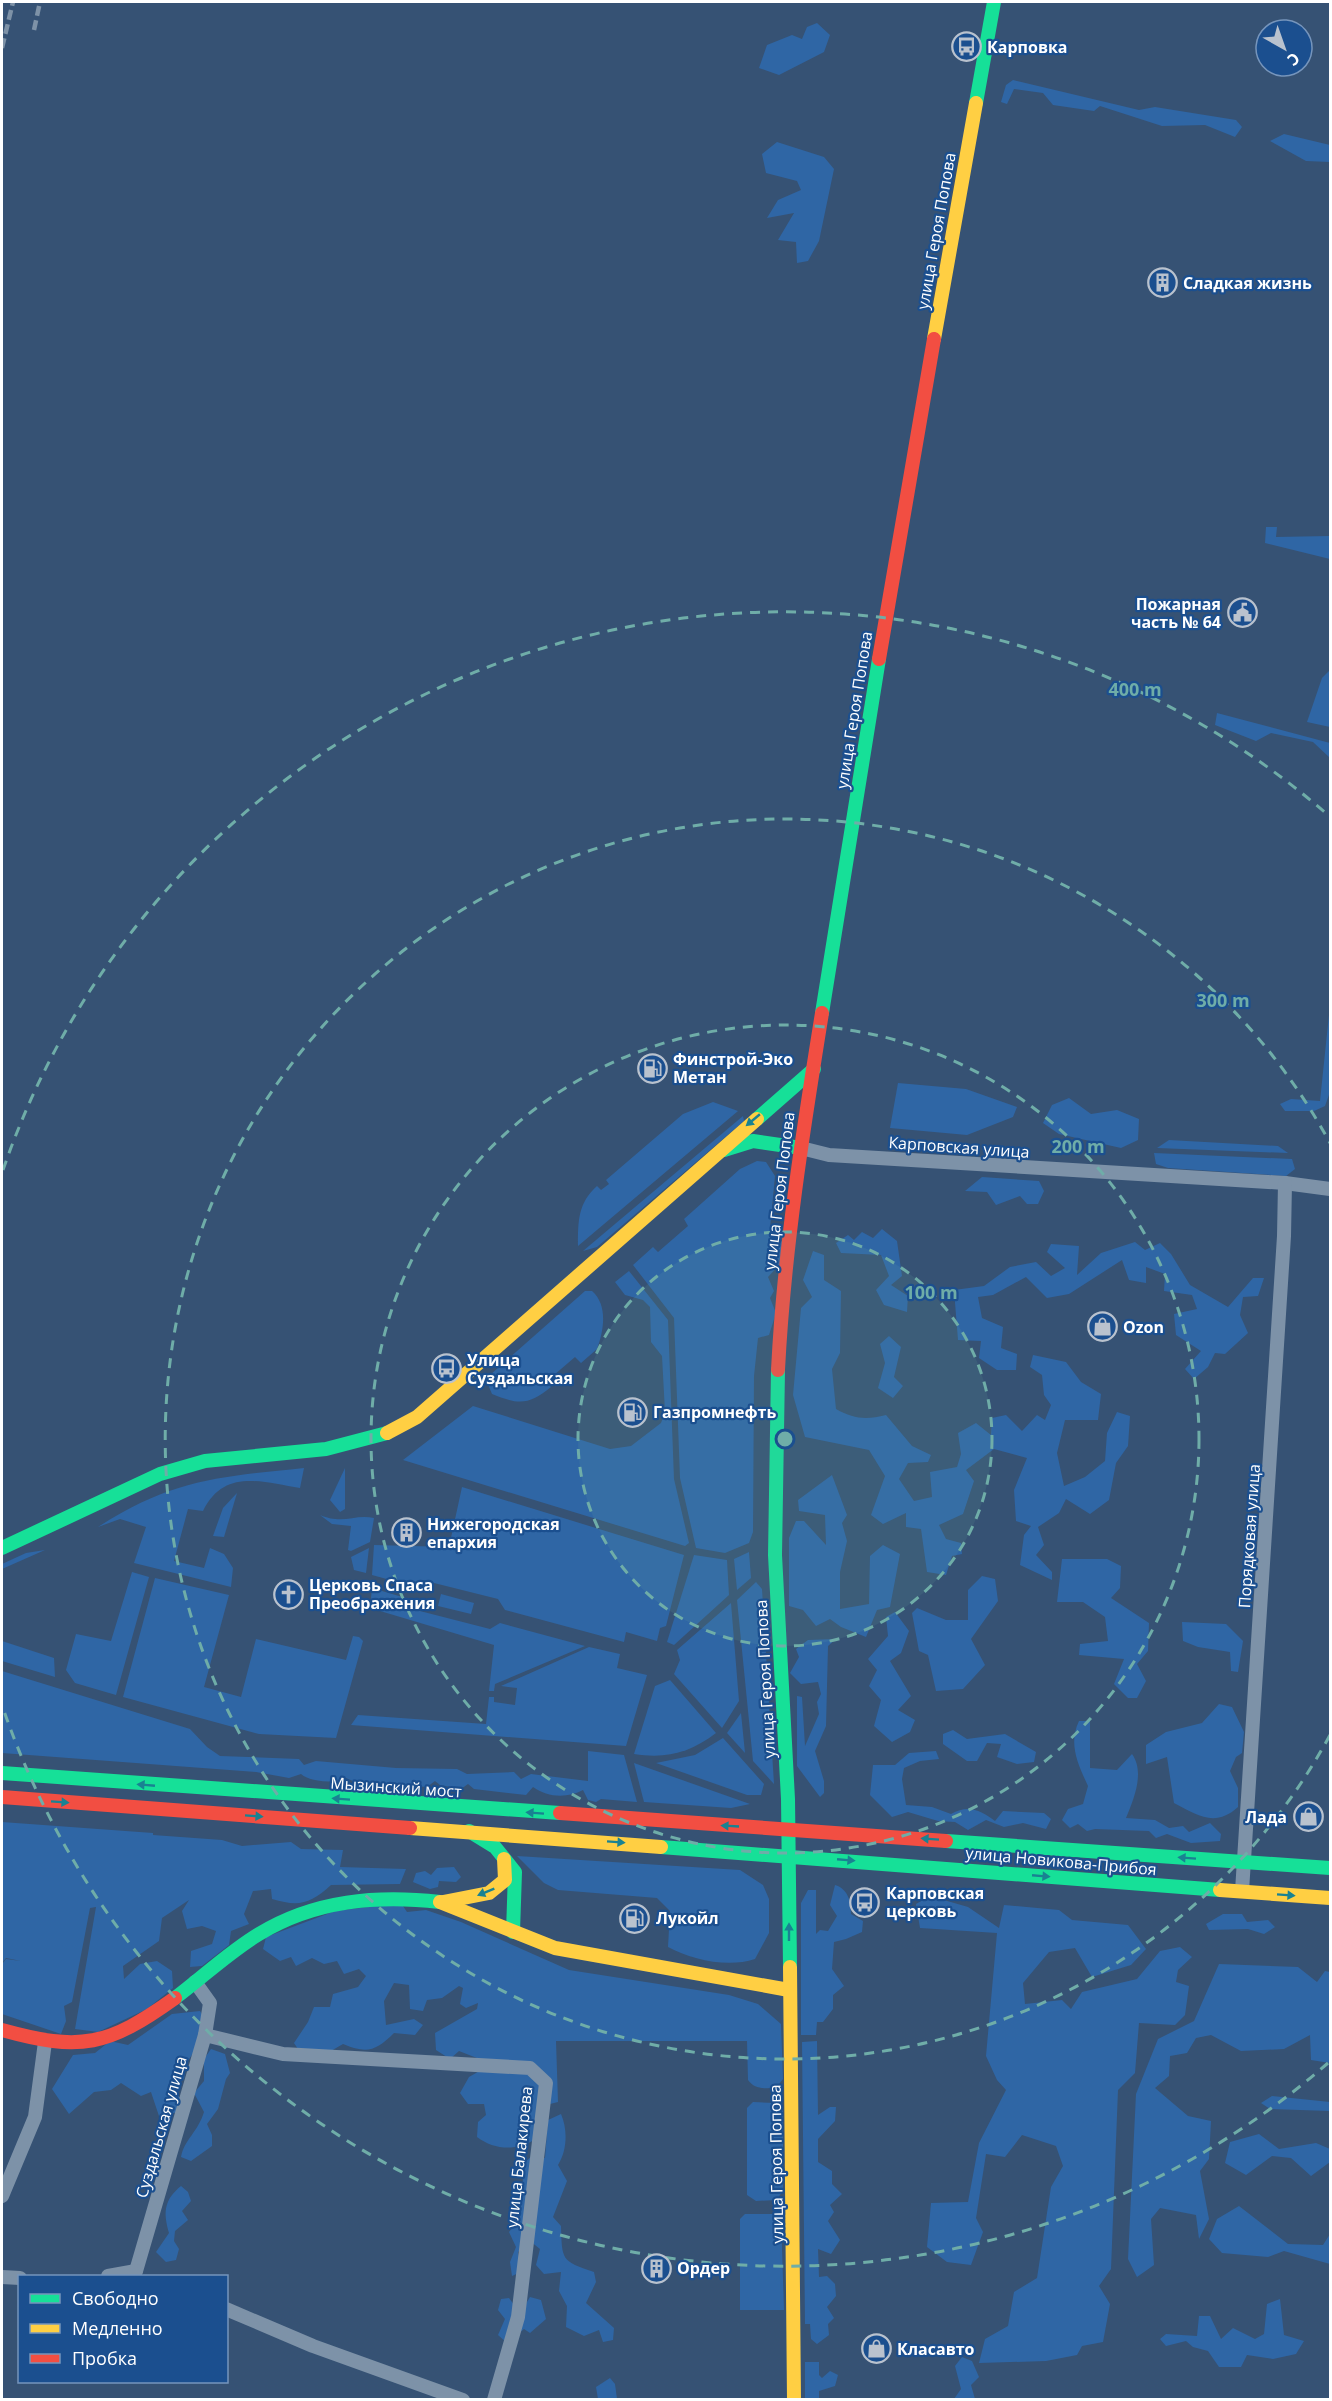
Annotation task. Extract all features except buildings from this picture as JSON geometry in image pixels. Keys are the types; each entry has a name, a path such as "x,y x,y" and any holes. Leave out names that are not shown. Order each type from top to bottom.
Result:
{"street":[{"name":"улица Героя Попова","path":"794,2400 788,1829 775,1555 775,1448 781,1310 801,1148 896,551 994,2"},
{"path":"2,1548 159,1474 206,1461 326,1449 380,1437 417,1417 814,1069"},
{"path":"724,1150 753,1141 801,1148"},
{"name":"Карповская улица","path":"801,1148 830,1155 1285,1183 1330,1189"},
{"name":"Порядковая улица","path":"1242,1892 1283,1255 1285,1183"},
{"name":"Мызинский мост","path":"2,1773 788,1829"},
{"path":"2,1797 788,1856"},
{"name":"улица Новикова-Прибоя","path":"788,1829 1330,1868"},
{"path":"469,1831 495,1847 514,1872 513,1932"},
{"name":"улица Новикова-Прибоя","path":"788,1856 1330,1898"},
{"path":"443,1902 489,1893 505,1880 504,1859"},
{"path":"2,2030 45,2042 73,2044 101,2040 138,2023 259,1934 331,1904 356,1899 398,1897 443,1902 555,1948 789,1990"},
{"name":"Суздальская улица","path":"142,2274 205,2036 210,2003 195,1982"},
{"name":"улица Балакирева","path":"205,2036 283,2054 530,2068 546,2083 518,2317 494,2400"},
{"path":"2,2196 35,2117 45,2042"},
{"path":"2,2277 18,2278"},
{"path":"228,2310 313,2346 463,2400"}],"shaded area":[{"path":"817,23 830,35 824,52 779,75 759,68 767,45 792,35 802,39 807,27"},
{"path":"1013,80 1139,110 1155,107 1236,120 1242,127 1235,137 1205,125 1162,126 1100,106 1094,111 1053,105 1043,93 1014,89 1007,104 1001,102 1006,85"},
{"path":"1284,134 1330,145 1330,162 1306,161 1270,141"},
{"path":"777,142 824,157 834,169 819,241 808,261 797,263 796,242 778,240 794,213 767,218 778,200 801,190 797,181 766,173 762,154"},
{"path":"1266,527 1277,527 1276,537 1330,536 1330,559 1265,543"},
{"path":"1330,670 1330,727 1307,722 1322,678"},
{"path":"1217,713 1330,743 1330,758 1313,742 1271,733 1256,741 1215,725"},
{"path":"1330,1005 1330,1092 1325,1106 1314,1111 1285,1111 1280,1104 1291,1099 1320,1101"},
{"path":"898,1083 966,1089 1017,1107 1013,1117 967,1135 890,1128"},
{"path":"1069,1098 1091,1114 1117,1110 1139,1119 1138,1140 1121,1148 1059,1134 1043,1123 1052,1105"},
{"path":"713,1102 738,1111 578,1246 580,1213 591,1192 597,1186 601,1190 609,1184 606,1180 683,1114"},
{"path":"743,1116 744,1121 597,1247 583,1251"},
{"path":"1169,1140 1278,1146 1288,1153 1157,1148"},
{"path":"1154,1153 1292,1159 1295,1169 1286,1176 1168,1168 1156,1164"},
{"path":"757,1161 766,1162 775,1176 770,1228 773,1225 782,1229 780,1239 784,1245 782,1262 768,1277 774,1291 770,1298 776,1313 769,1335 758,1338 754,1376 753,1532 749,1543 725,1553 696,1548 680,1478 674,1318 633,1265 653,1247 658,1252 688,1226 684,1219 740,1169"},
{"path":"982,1177 1039,1181 1044,1191 1038,1204 1027,1204 1020,1196 996,1205 987,1192 965,1191"},
{"path":"882,1229 897,1241 902,1276 891,1285 908,1296 907,1312 884,1305 876,1290 889,1276 881,1255 841,1253 836,1243 848,1235 854,1240 862,1232 873,1238"},
{"path":"1135,1242 1145,1250 1160,1243 1171,1254 1190,1285 1228,1307 1253,1278 1264,1278 1258,1296 1243,1297 1240,1315 1248,1333 1225,1354 1215,1353 1208,1367 1194,1379 1185,1369 1201,1351 1176,1335 1174,1314 1197,1309 1192,1295 1164,1291 1165,1274 1146,1267 1146,1283 1129,1280 1122,1260 1069,1294 1047,1298 1026,1277 993,1295 978,1297 982,1318 1003,1327 1001,1348 1017,1354 1016,1370 997,1370 979,1358 981,1341 958,1340 954,1290 984,1286 1010,1267 1036,1262 1051,1276 1065,1268 1047,1252 1051,1244 1079,1246 1077,1275 1101,1253"},
{"path":"813,1251 824,1255 824,1280 841,1291 840,1353 832,1369 836,1409 860,1418 886,1415 912,1446 931,1455 928,1462 908,1463 899,1479 914,1501 932,1497 930,1472 957,1467 961,1454 958,1433 976,1423 991,1435 992,1418 1006,1415 1022,1431 1037,1415 1045,1420 1051,1405 1044,1395 1042,1375 1030,1367 1033,1355 1066,1362 1081,1382 1101,1394 1098,1420 1065,1420 1057,1453 1064,1486 1085,1477 1105,1461 1107,1433 1117,1412 1130,1416 1128,1446 1116,1463 1109,1500 1090,1514 1066,1499 1059,1513 1038,1527 1044,1545 1036,1555 1052,1572 1052,1580 1020,1565 1024,1535 1031,1526 1016,1521 1014,1490 1027,1458 994,1449 966,1470 974,1481 963,1514 939,1525 946,1539 961,1543 962,1554 952,1556 946,1575 927,1572 921,1529 906,1527 906,1513 883,1524 871,1515 885,1476 869,1450 805,1437 793,1395 801,1308 812,1297 803,1280"},
{"path":"629,1271 668,1320 674,1479 689,1543 685,1546 403,1460 473,1406 610,1449 631,1446 661,1423 665,1412 662,1356 651,1342 650,1307 643,1300 625,1295 615,1282"},
{"path":"585,1291 592,1291 601,1303 603,1326 597,1349 581,1363 575,1357 547,1381 551,1387 530,1400 510,1400 492,1394 487,1382 490,1375"},
{"path":"889,1336 901,1347 894,1377 903,1386 893,1398 878,1388 885,1363 880,1344"},
{"path":"304,1468 300,1488 258,1481 233,1483 222,1488 212,1497 203,1511 188,1509 174,1561 204,1568 210,1548 224,1554 233,1568 231,1587 134,1563 146,1527 120,1519 98,1527 150,1499 197,1483 246,1474"},
{"path":"345,1468 345,1509 340,1512 330,1500"},
{"path":"832,1475 847,1515 842,1523 847,1541 840,1572 840,1609 869,1604 870,1556 883,1545 900,1554 890,1607 877,1610 866,1637 841,1627 830,1619 816,1626 803,1610 789,1606 789,1538 796,1521 804,1521 826,1545 825,1515 799,1511 798,1500"},
{"path":"462,1487 684,1555 666,1626 660,1628 657,1641 626,1632 624,1642 505,1610 498,1599 422,1580 412,1586 372,1575 374,1545 449,1547"},
{"path":"237,1493 224,1537 213,1536 223,1508"},
{"path":"320,1515 335,1519 374,1518 370,1542 351,1551 348,1550 351,1526 332,1524"},
{"path":"369,1548 366,1573 354,1570 351,1557"},
{"path":"45,1550 2,1569 2,1564 26,1553"},
{"path":"749,1552 751,1578 737,1590 734,1559"},
{"path":"694,1555 727,1560 729,1595 674,1645 667,1642"},
{"path":"1062,1559 1107,1559 1121,1566 1120,1588 1111,1598 1149,1623 1148,1651 1137,1664 1146,1681 1137,1698 1128,1698 1114,1684 1124,1659 1079,1655 1080,1644 1108,1641 1105,1617 1083,1602 1057,1602"},
{"path":"132,1572 149,1577 116,1695 75,1683 66,1670 76,1634 111,1641"},
{"path":"982,1576 995,1579 998,1601 971,1639 985,1665 963,1689 936,1691 928,1655 919,1651 912,1613 917,1608 946,1620 968,1620 968,1590"},
{"path":"155,1578 229,1595 204,1687 241,1697 256,1639 346,1660 353,1636 359,1637 363,1641 336,1738 259,1734 123,1697"},
{"path":"756,1582 762,1589 774,1784 753,1761 737,1600"},
{"path":"372,1588 409,1599 416,1610 490,1629 500,1623 585,1646 495,1684 494,1691 489,1691 494,1645 370,1608"},
{"path":"441,1594 474,1603 471,1614 438,1606"},
{"path":"731,1603 739,1701 722,1728 674,1674 680,1660 677,1650"},
{"path":"895,1612 909,1631 901,1653 890,1661 911,1696 898,1710 915,1720 910,1732 892,1742 874,1726 881,1700 869,1686 877,1670 868,1659 888,1636 886,1617"},
{"path":"1182,1622 1226,1624 1243,1641 1238,1672 1231,1671 1230,1652 1198,1647 1183,1641"},
{"path":"836,1639 828,1646 826,1726 815,1751 824,1781 824,1793 820,1797 797,1766 797,1696 802,1697 805,1746 819,1714 817,1702 821,1694 818,1682 801,1684 790,1673 799,1657 796,1649 808,1640"},
{"path":"2,1641 54,1658 55,1677 2,1661"},
{"path":"589,1647 620,1654 617,1668 647,1675 626,1746 351,1725 358,1715 486,1724 489,1697 494,1697 494,1702 515,1705 517,1688 501,1686"},
{"path":"2,1671 190,1729 207,1747 220,1756 299,1759 304,1765 316,1761 396,1768 457,1769 467,1774 514,1772 521,1779 531,1774 588,1781 588,1751 624,1755 637,1802 601,1799 596,1802 588,1800 583,1790 558,1796 533,1787 526,1795 474,1789 468,1784 461,1789 440,1785 435,1781 427,1787 355,1782 346,1778 323,1781 310,1779 301,1774 289,1778 256,1772 2,1753"},
{"path":"670,1680 716,1733 697,1745 677,1753 657,1756 634,1754 655,1686"},
{"path":"1219,1704 1232,1707 1244,1732 1242,1753 1236,1757 1230,1771 1238,1788 1238,1807 1222,1817 1214,1818 1198,1815 1174,1803 1167,1757 1146,1764 1146,1745 1166,1732 1202,1723"},
{"path":"741,1713 745,1753 727,1733"},
{"path":"1079,1721 1090,1721 1090,1768 1117,1770 1132,1754 1136,1761 1137,1786 1126,1818 1155,1820 1169,1828 1183,1826 1189,1832 1210,1823 1221,1834 1220,1841 1191,1843 1167,1834 1156,1838 1149,1831 1095,1829 1087,1831 1078,1824 1070,1828 1062,1820 1068,1809 1083,1804 1088,1786 1074,1746"},
{"path":"953,1730 967,1739 1005,1734 1036,1752 1034,1762 1017,1764 997,1757 1001,1744 987,1743 977,1761 967,1761 943,1744 943,1734"},
{"path":"723,1738 764,1784 761,1795 747,1795 656,1763 695,1755"},
{"path":"936,1751 939,1759 920,1761 904,1768 902,1779 906,1805 932,1807 951,1814 969,1809 985,1814 995,1821 1003,1811 1044,1813 1051,1819 1046,1829 1023,1823 1004,1827 986,1820 968,1830 955,1822 938,1821 908,1812 892,1817 870,1795 873,1765 895,1765 909,1753"},
{"path":"634,1763 750,1804 731,1808 644,1802"},
{"path":"2,1822 153,1833 153,1835 222,1840 242,1846 291,1842 301,1849 343,1850 340,1867 406,1869 400,1884 331,1885 317,1896 304,1902 290,1903 272,1899 271,1889 253,1891 244,1914 249,1924 231,1931 229,1945 202,1966 190,1967 191,1951 212,1944 216,1931 202,1926 187,1929 182,1911 189,1900 162,1918 159,1941 123,1966 124,1979 140,1964 157,1961 172,1971 173,1988 147,2009 98,2032 75,2029 96,1907 90,1908 72,2002 64,2006 66,2021 61,2034 2,2014 2,1964 6,1959 21,1961 6,1958 2,1963"},
{"path":"517,1856 740,1870 763,1885 769,1899 769,1933 755,1959 722,1963 688,1956 668,1947 670,1911 657,1898 558,1890 544,1883"},
{"path":"454,1867 461,1877 456,1882 439,1881 438,1887 430,1889 413,1882 416,1873 425,1871 431,1875 437,1868"},
{"path":"835,1885 843,1889 848,1896 851,1914 863,1921 862,1932 834,1942 832,1969 844,1986 833,1995 833,2009 823,2022 817,2022 816,2035 801,2035 801,1903 808,1890 816,1890 816,1934 820,1930 828,1931 837,1916 830,1905"},
{"path":"930,1896 968,1907 999,1928 1004,1905 1059,1910 1072,1920 1128,1925 1146,1949 1131,1965 1092,1977 1075,1948 1049,1952 1023,1983 1025,2004 1062,2000 1071,2009 1082,1992 1137,1979 1160,1951 1180,1947 1192,1957 1178,1970 1176,1982 1189,1986 1185,2015 1175,2025 1139,2023 1135,2073 1118,2090 1111,2269 1099,2286 1110,2304 1103,2342 1082,2346 1077,2355 1046,2361 979,2363 985,2339 1008,2326 1014,2292 1037,2278 1051,2187 1063,2166 1056,2146 1022,2135 1005,2157 986,2154 976,2218 983,2232 971,2265 947,2262 927,2247 931,2203 968,2202 979,2143 1006,2090 997,2080 986,2056 997,1933 920,1928 916,1904"},
{"path":"401,1903 407,1912 426,1910 461,1922 569,1970 729,1995 758,2004 781,2024 783,2079 776,2088 760,2088 748,2080 747,2041 556,2041 558,2102 538,2107 534,2140 520,2146 505,2148 484,2141 477,2137 478,2122 486,2115 484,2104 468,2104 460,2093 469,2077 483,2069 482,2060 459,2051 450,2059 436,2050 435,2033 477,2009 478,2003 466,2008 460,2004 463,1988 459,1986 442,1998 427,2000 423,2011 410,2009 409,1985 394,1983 384,2001 386,2025 414,2019 423,2025 415,2035 394,2033 382,2044 365,2050 343,2044 324,2055 300,2052 294,2043 308,2022 314,2007 330,2007 333,1994 358,1987 366,1976 359,1969 344,1974 337,1961 324,1964 312,1958 296,1966 291,1957 280,1961 263,1949 266,1937 335,1911"},
{"path":"1223,1914 1242,1914 1247,1922 1268,1920 1275,1927 1264,1934 1248,1929 1209,1930 1206,1924"},
{"path":"1219,1964 1298,1967 1317,1982 1325,1971 1330,1972 1330,2063 1311,2060 1310,2035 1284,2049 1241,2051 1211,2035 1196,2038 1187,2053 1170,2056 1169,2076 1155,2088 1188,2116 1211,2121 1209,2159 1200,2171 1209,2219 1199,2239 1196,2215 1160,2208 1151,2219 1154,2265 1137,2277 1128,2259 1136,2094 1158,2039 1194,2021"},
{"path":"200,2011 210,2027 186,2064 184,2079 170,2089 183,2100 179,2112 159,2116 151,2092 141,2096 121,2083 111,2090 94,2092 69,2114 52,2089 73,2055 95,2053 110,2041 128,2045 172,2014"},
{"path":"817,2041 818,2115 830,2107 836,2107 835,2121 818,2139 818,2162 832,2171 832,2184 842,2194 830,2205 834,2212 828,2221 840,2240 831,2254 818,2249 819,2277 827,2276 835,2284 836,2296 827,2307 834,2318 828,2324 829,2335 817,2344 811,2339 810,2324 805,2324 802,2042"},
{"path":"211,2049 225,2054 230,2073 226,2079 218,2109 207,2124 212,2135 212,2146 191,2161 181,2157 204,2112 194,2093 204,2081 204,2059"},
{"path":"1272,2096 1330,2102 1330,2111 1270,2109 1261,2103"},
{"path":"753,2102 775,2103 783,2111 783,2190 777,2200 756,2201 747,2195 747,2108"},
{"path":"561,2114 566,2140 558,2165 567,2181 553,2217 561,2226 563,2253 566,2258 575,2265 594,2272 596,2282 586,2303 614,2328 613,2340 603,2342 599,2330 584,2336 566,2327 567,2306 559,2291 561,2272 544,2274 536,2265 540,2249 530,2241 518,2252 521,2272 512,2276 510,2262 516,2247 509,2232 520,2218 524,2163 533,2155 545,2158 548,2120"},
{"path":"1259,2134 1279,2149 1316,2143 1330,2149 1330,2162 1311,2176 1291,2158 1272,2156 1246,2175 1225,2163 1230,2142"},
{"path":"181,2186 188,2192 191,2201 182,2211 188,2220 175,2231 174,2241 179,2249 176,2260 166,2262 156,2252 169,2233 166,2219 168,2201"},
{"path":"1239,2206 1288,2244 1323,2245 1330,2234 1330,2264 1284,2251 1268,2257 1222,2253 1209,2239 1217,2219"},
{"path":"745,2214 773,2214 781,2217 784,2310 740,2310 740,2219"},
{"path":"530,2297 541,2300 546,2319 530,2333 524,2329 507,2343 498,2335 505,2319 498,2310 501,2299 509,2298 520,2313"},
{"path":"1280,2299 1284,2335 1304,2341 1296,2354 1273,2359 1247,2355 1241,2367 1219,2367 1208,2351 1193,2347 1186,2341 1166,2346 1160,2339 1166,2334 1197,2336 1199,2316 1210,2316 1221,2339 1233,2328 1255,2339 1264,2334 1267,2304"},
{"path":"962,2357 972,2361 979,2377 971,2385 975,2399 954,2399 961,2389 955,2366"},
{"path":"805,2362 819,2362 819,2375 822,2378 830,2371 838,2375 835,2386 819,2391 819,2399 805,2399"},
{"path":"610,2378 615,2384 617,2399 598,2399 596,2387"}],"railway":[{"path":"2,48 13,2"},
{"path":"34,30 40,2"}],"traffic: fast":[{"path":"976,103 994,2"},
{"path":"822,1013 879,659"},
{"path":"757,1119 814,1069"},
{"path":"724,1150 753,1141 801,1148"},
{"path":"778,1370 775,1555 788,1799 790,1967"},
{"path":"2,1548 160,1474 205,1461 326,1449 387,1433"},
{"path":"2,1773 560,1813"},
{"path":"469,1831 495,1847 515,1872 513,1932"},
{"path":"946,1841 1330,1868"},
{"path":"661,1847 1220,1890"},
{"path":"175,1998 248,1941 302,1914 324,1907 370,1900 440,1902"}],"traffic: slow":[{"path":"934,339 976,103"},
{"path":"387,1433 417,1417 757,1119"},
{"path":"410,1828 661,1847"},
{"path":"443,1902 489,1893 505,1880 504,1859"},
{"path":"1220,1890 1330,1898"},
{"path":"440,1902 555,1948 789,1990"},
{"path":"790,1967 794,2400"}],"traffic: jam":[{"path":"879,659 934,339"},
{"path":"778,1370 790,1235 801,1146 822,1013"},
{"path":"2,1797 410,1828"},
{"path":"560,1813 946,1841"},
{"path":"2,2030 53,2041 93,2040 112,2035 131,2026 175,1998"}],"place":[{"name":"Карповка","path":"966,47"},
{"name":"Сладкая жизнь","path":"1162,283"},
{"name":"Пожарная часть № 64","path":"1242,613"},
{"name":"Финстрой-Эко Метан","path":"652,1068"},
{"name":"Ozon","path":"1102,1327"},
{"name":"Улица Суздальская","path":"446,1369"},
{"name":"Газпромнефть","path":"632,1412"},
{"name":"Нижегородская епархия","path":"406,1533"},
{"name":"Церковь Спаса Преображения","path":"288,1594"},
{"name":"Лада","path":"1308,1817"},
{"name":"Карповская церковь","path":"865,1902"},
{"name":"Лукойл","path":"635,1918"},
{"name":"Ордер","path":"656,2268"},
{"name":"Класавто","path":"876,2349"}]}
